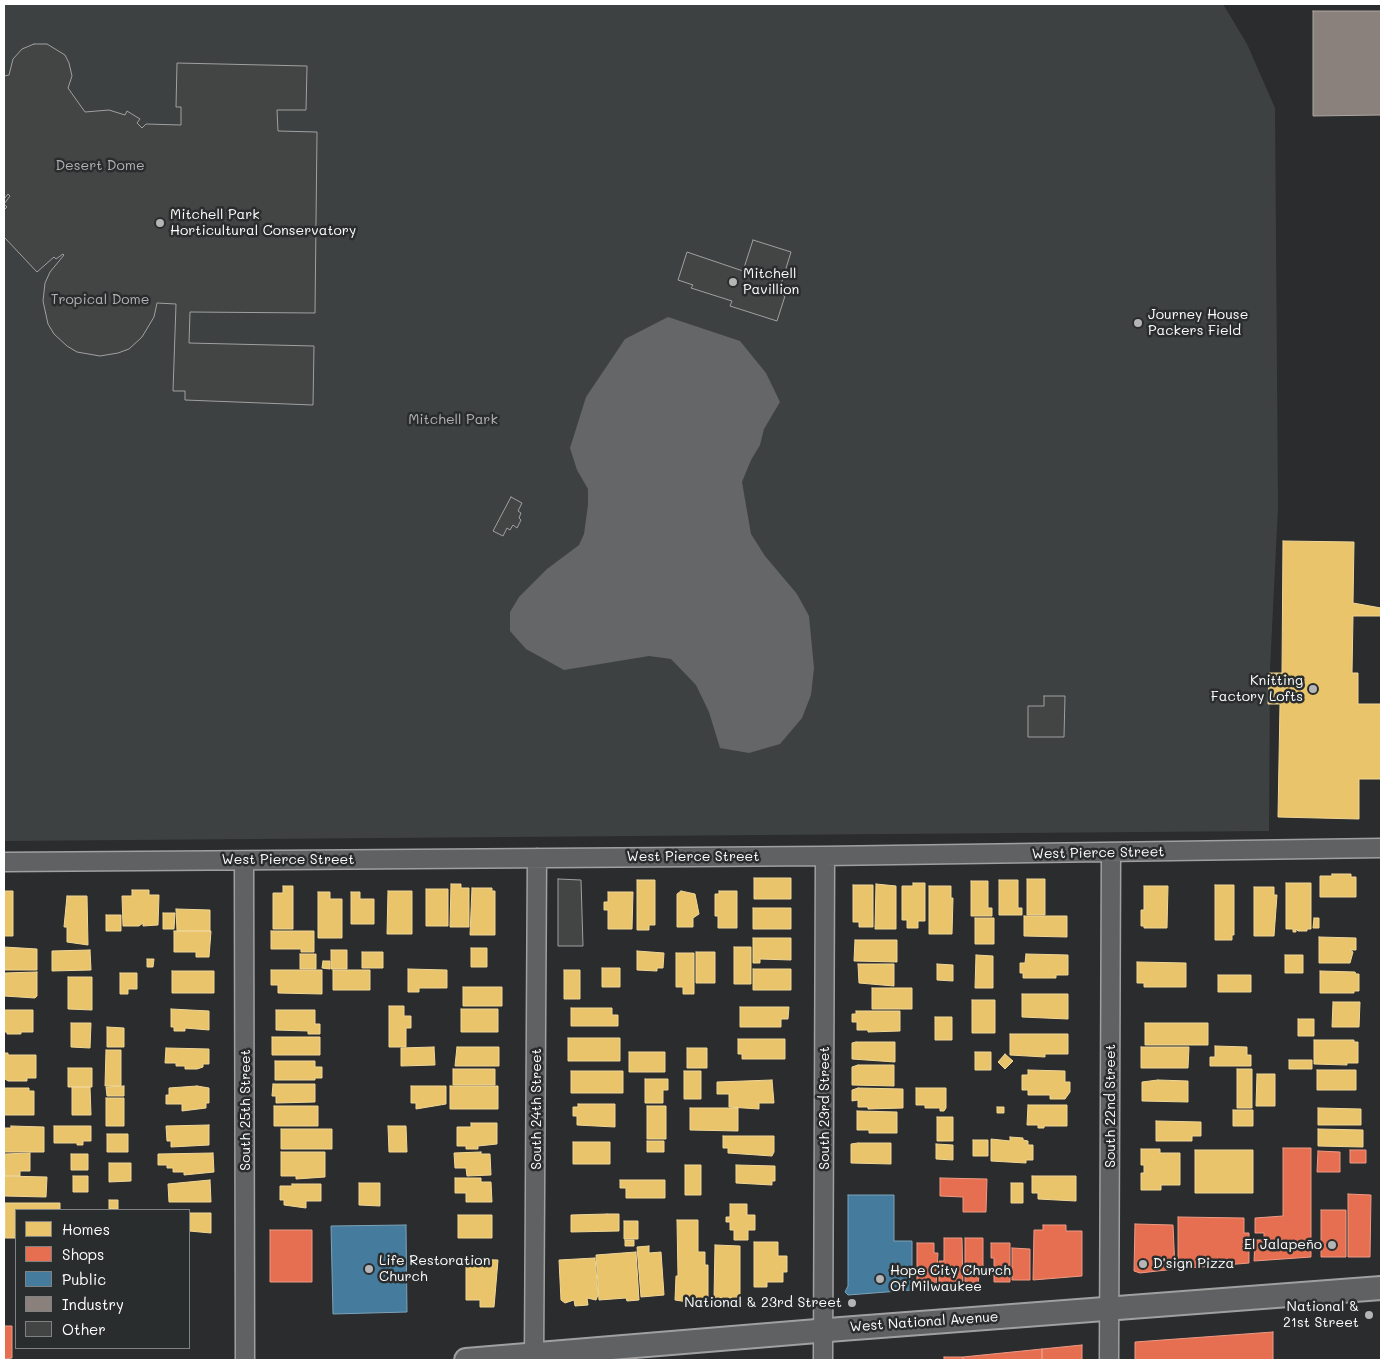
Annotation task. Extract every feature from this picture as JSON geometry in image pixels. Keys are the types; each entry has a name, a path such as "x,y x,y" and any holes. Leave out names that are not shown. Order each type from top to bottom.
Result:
{"main road":[{"name":"West National Avenue","path":"466,1360 534,1357 824,1330 1381,1288"}],"street":[{"name":"West Pierce Street","path":"4,862 825,856 1381,848"},
{"name":"South 22nd Street","path":"1109,1360 1111,853"},
{"name":"South 23rd Street","path":"823,1360 825,856"},
{"name":"South 24th Street","path":"534,1357 537,858"},
{"name":"South 25th Street","path":"244,861 245,1360"}],"green space":[{"name":"Mitchell Park","path":"4,4 1223,4 1247,44 1275,108 1278,507 1270,669 1269,831 4,841"}],"shaded area":[{"path":"668,317 740,341 766,373 780,402 764,429 760,445 751,460 742,482 751,534 765,556 797,594 809,616 814,668 811,695 802,718 780,744 749,753 720,748 709,712 696,685 671,659 649,656 564,670 526,649 510,631 510,612 519,597 547,569 579,545 584,534 588,489 577,470 570,448 586,397 625,339"}],"building: Homes":[{"name":"Knitting Factory Lofts","path":"1283,541 1354,542 1353,603 1381,608 1381,616 1353,616 1352,673 1358,673 1358,704 1381,704 1381,779 1359,779 1359,819 1278,817 1280,704 1268,704 1269,673 1282,673"},
{"path":"1332,874 1351,874 1351,877 1356,877 1356,897 1320,897 1320,876 1332,876"},
{"path":"754,878 791,878 791,899 754,899"},
{"path":"1027,879 1045,879 1045,915 1027,915"},
{"path":"637,880 655,880 655,925 649,925 649,930 637,930"},
{"path":"999,880 1018,880 1018,908 1022,908 1022,915 999,915"},
{"path":"971,881 988,881 988,908 992,908 992,916 971,916"},
{"path":"913,883 925,883 925,921 918,921 918,928 907,928 907,920 902,920 902,886 913,886"},
{"path":"1286,883 1311,883 1311,929 1307,929 1307,931 1298,931 1296,929 1296,932 1293,932 1293,929 1286,929"},
{"path":"451,884 461,884 461,888 469,888 469,927 450,927"},
{"path":"876,884 896,886 896,929 875,929"},
{"path":"853,885 873,885 873,927 859,927 859,922 853,922"},
{"path":"1215,885 1234,885 1234,935 1232,935 1232,940 1215,940"},
{"path":"283,886 293,886 293,929 273,929 273,893 283,893"},
{"path":"929,886 951,886 951,898 953,898 952,934 929,934"},
{"path":"1144,886 1168,886 1167,928 1144,928 1144,926 1141,926 1141,910 1144,910"},
{"path":"1254,887 1274,887 1274,895 1277,895 1274,936 1254,936"},
{"path":"472,888 492,888 492,891 495,891 495,935 470,935"},
{"path":"426,889 448,889 448,926 426,926"},
{"path":"132,890 149,890 149,895 159,895 158,925 143,926 143,923 139,926 123,926 122,896 132,896"},
{"path":"4,891 13,891 13,936 4,936"},
{"path":"388,891 412,891 412,934 387,934"},
{"path":"681,891 695,894 699,914 693,918 693,927 677,927 677,894"},
{"path":"719,891 737,891 737,928 718,928 718,916 715,916 715,894 719,894"},
{"path":"318,892 330,892 330,899 342,899 342,938 318,938"},
{"path":"351,892 360,892 360,899 374,899 374,924 351,924"},
{"path":"608,892 633,892 632,929 608,929 608,910 604,910 604,902 608,902"},
{"path":"67,896 87,896 88,945 67,942 67,927 64,927"},
{"path":"753,908 791,908 791,929 753,929"},
{"path":"176,909 210,910 210,931 177,931"},
{"path":"163,913 175,913 174,929 163,929"},
{"path":"106,915 121,915 121,931 106,931"},
{"path":"1024,916 1067,916 1067,937 1024,936"},
{"path":"975,918 994,918 994,944 975,944"},
{"path":"1314,918 1319,918 1319,928 1313,928"},
{"path":"174,931 211,931 209,957 196,957 196,952 174,952"},
{"path":"271,931 314,931 314,952 301,952 301,949 271,949"},
{"path":"1319,937 1356,938 1356,950 1350,950 1353,952 1350,963 1319,963"},
{"path":"753,938 791,938 791,960 760,959 760,963 753,963"},
{"path":"855,940 897,940 897,962 854,961"},
{"path":"4,947 37,949 37,970 4,970"},
{"path":"734,947 751,947 751,984 734,984"},
{"path":"471,948 487,948 487,967 471,967"},
{"path":"90,950 91,970 52,971 52,951"},
{"path":"331,950 347,950 347,969 331,969"},
{"path":"637,951 664,953 663,968 657,968 657,971 637,970"},
{"path":"362,952 383,952 383,968 362,968"},
{"path":"696,952 715,952 715,983 696,983"},
{"path":"676,953 694,953 694,994 683,994 683,987 676,987"},
{"path":"300,954 316,954 316,969 300,969"},
{"path":"1026,954 1068,955 1068,975 1056,975 1056,978 1023,978 1023,973 1020,973 1020,963 1025,963"},
{"path":"976,955 993,956 993,988 975,988"},
{"path":"1285,955 1303,955 1303,973 1285,973"},
{"path":"147,959 154,959 153,967 147,967"},
{"path":"323,961 330,961 330,969 322,968"},
{"path":"1137,962 1186,963 1186,987 1144,987 1144,983 1137,983"},
{"path":"858,964 894,964 894,986 859,983"},
{"path":"937,964 953,965 953,981 937,980"},
{"path":"602,968 620,968 620,987 602,987"},
{"path":"408,969 447,970 447,988 419,988 419,992 408,992"},
{"path":"753,969 791,969 791,990 753,990"},
{"path":"271,970 322,970 322,994 278,993 278,985 271,985"},
{"path":"333,970 370,970 370,990 333,990"},
{"path":"564,970 580,970 580,999 564,999"},
{"path":"172,971 214,971 214,993 172,993"},
{"path":"1320,971 1355,972 1359,974 1359,991 1354,991 1354,993 1320,993"},
{"path":"37,972 37,996 35,998 4,996 4,973"},
{"path":"120,973 137,973 137,989 128,989 128,994 120,994"},
{"path":"1218,975 1251,975 1251,992 1218,992"},
{"path":"68,977 92,977 92,1010 68,1009"},
{"path":"463,987 502,987 502,1006 463,1006"},
{"path":"872,988 912,988 912,1009 872,1009"},
{"path":"1022,994 1068,994 1068,1019 1022,1017"},
{"path":"972,1000 995,1000 995,1033 972,1033"},
{"path":"1333,1002 1360,1002 1359,1027 1332,1027"},
{"path":"389,1006 404,1006 404,1016 411,1016 411,1028 406,1028 406,1047 389,1047"},
{"path":"740,1007 789,1007 788,1019 781,1019 781,1027 740,1027"},
{"path":"571,1008 612,1008 612,1015 618,1015 618,1026 571,1026"},
{"path":"171,1009 209,1011 209,1030 185,1028 185,1031 174,1031 174,1027 171,1027"},
{"path":"461,1009 498,1009 498,1032 461,1032"},
{"path":"4,1010 33,1010 33,1032 7,1034 7,1032 4,1032"},
{"path":"276,1010 315,1010 315,1024 320,1024 320,1034 308,1034 308,1031 276,1030"},
{"path":"856,1011 900,1011 900,1031 868,1032 868,1030 857,1030 857,1022 852,1022 852,1014 856,1014"},
{"path":"935,1017 952,1017 952,1040 935,1040"},
{"path":"1298,1019 1314,1019 1314,1036 1298,1036"},
{"path":"71,1023 91,1023 90,1048 71,1047"},
{"path":"1145,1023 1208,1023 1208,1045 1145,1045"},
{"path":"107,1027 124,1028 124,1047 107,1047"},
{"path":"1010,1034 1068,1034 1068,1054 1045,1054 1045,1057 1010,1055"},
{"path":"272,1037 320,1037 320,1055 272,1055"},
{"path":"568,1038 620,1038 620,1061 568,1061"},
{"path":"738,1039 785,1039 785,1059 742,1059 742,1054 738,1054"},
{"path":"1314,1040 1354,1040 1354,1042 1358,1042 1358,1063 1347,1063 1347,1065 1314,1064"},
{"path":"895,1042 895,1062 852,1059 852,1043"},
{"path":"1215,1046 1247,1047 1247,1055 1251,1055 1251,1066 1210,1066 1210,1057 1215,1057"},
{"path":"434,1047 435,1065 401,1066 401,1048"},
{"path":"457,1047 499,1047 499,1066 455,1066"},
{"path":"1141,1047 1189,1047 1188,1068 1141,1068"},
{"path":"166,1048 209,1049 209,1064 203,1064 203,1067 197,1069 185,1069 185,1066 176,1066 176,1063 165,1063"},
{"path":"687,1048 707,1048 707,1068 687,1068"},
{"path":"106,1050 121,1050 121,1086 105,1086"},
{"path":"629,1052 665,1052 665,1072 629,1072"},
{"path":"975,1052 991,1052 991,1070 975,1070"},
{"path":"4,1053 8,1053 8,1055 36,1055 36,1078 27,1078 27,1081 8,1081 5,1079 4,1082"},
{"path":"1005,1054 1013,1061 1005,1069 998,1062"},
{"path":"1289,1060 1312,1060 1312,1069 1289,1069"},
{"path":"275,1061 315,1061 315,1067 322,1067 322,1078 315,1078 315,1080 275,1080"},
{"path":"858,1065 894,1065 894,1086 852,1085 852,1067"},
{"path":"68,1068 92,1068 92,1087 68,1087"},
{"path":"453,1069 495,1069 495,1085 453,1085"},
{"path":"1237,1069 1252,1069 1252,1108 1237,1108"},
{"path":"1028,1070 1065,1071 1065,1082 1070,1082 1070,1092 1065,1099 1050,1099 1050,1095 1028,1095 1028,1090 1022,1090 1022,1075 1028,1075"},
{"path":"1317,1070 1356,1070 1356,1090 1317,1090"},
{"path":"571,1071 623,1071 623,1093 571,1093"},
{"path":"684,1071 701,1071 701,1099 684,1099"},
{"path":"1257,1074 1275,1074 1275,1106 1256,1106"},
{"path":"645,1079 668,1079 668,1090 663,1090 663,1103 645,1103"},
{"path":"772,1080 774,1103 759,1103 759,1109 729,1107 729,1094 717,1094 717,1082"},
{"path":"1158,1080 1188,1081 1188,1102 1142,1101 1142,1082"},
{"path":"273,1084 315,1084 315,1102 276,1103 276,1096 272,1096"},
{"path":"124,1086 124,1096 107,1096 106,1087"},
{"path":"197,1086 209,1088 209,1103 206,1103 206,1108 182,1111 182,1104 166,1104 166,1095 169,1095 169,1088"},
{"path":"411,1086 446,1086 446,1104 416,1109 416,1103 411,1103"},
{"path":"450,1086 498,1086 498,1109 450,1109"},
{"path":"72,1087 90,1087 91,1115 72,1115"},
{"path":"4,1088 29,1088 29,1091 34,1091 34,1115 4,1115"},
{"path":"858,1088 903,1089 903,1108 868,1109 868,1107 858,1107 858,1100 852,1101 852,1090"},
{"path":"916,1088 946,1088 946,1108 944,1111 940,1111 940,1108 925,1108 925,1105 916,1105"},
{"path":"106,1098 124,1098 124,1126 106,1126"},
{"path":"578,1104 615,1104 615,1127 577,1125 577,1116 573,1116 573,1107 578,1107"},
{"path":"1028,1105 1067,1105 1067,1126 1044,1126 1044,1128 1038,1128 1038,1125 1027,1125"},
{"path":"274,1106 318,1106 318,1126 274,1126"},
{"path":"647,1106 666,1106 666,1139 647,1139"},
{"path":"997,1107 1004,1107 1004,1113 997,1113"},
{"path":"690,1108 738,1108 738,1131 690,1130"},
{"path":"1318,1108 1361,1109 1361,1125 1318,1125"},
{"path":"1233,1110 1253,1110 1253,1126 1233,1126"},
{"path":"857,1111 897,1112 897,1133 869,1133 869,1130 857,1130"},
{"path":"937,1117 953,1117 953,1141 937,1141"},
{"path":"1156,1121 1201,1122 1201,1136 1192,1136 1192,1141 1156,1141"},
{"path":"471,1123 497,1123 497,1144 478,1146 478,1149 466,1149 466,1146 457,1146 457,1127 471,1127"},
{"path":"209,1125 209,1145 171,1147 171,1141 167,1141 166,1126"},
{"path":"11,1126 44,1127 44,1152 4,1152 4,1128 11,1128"},
{"path":"54,1126 91,1126 91,1141 83,1141 83,1145 77,1145 77,1143 54,1143"},
{"path":"388,1126 406,1126 407,1152 389,1152"},
{"path":"281,1129 332,1129 332,1149 281,1149"},
{"path":"1318,1129 1363,1130 1363,1147 1318,1146"},
{"path":"107,1134 128,1134 128,1152 107,1152"},
{"path":"723,1136 774,1136 774,1152 772,1156 728,1153 728,1148 723,1148"},
{"path":"1010,1137 1023,1138 1023,1140 1028,1141 1028,1145 1033,1145 1033,1160 1026,1160 1026,1163 991,1161 991,1139 1010,1141"},
{"path":"973,1140 988,1140 988,1156 973,1156"},
{"path":"647,1141 664,1141 664,1152 647,1152"},
{"path":"573,1142 610,1142 610,1164 573,1164"},
{"path":"891,1143 891,1164 851,1163 851,1144"},
{"path":"936,1144 953,1145 953,1160 936,1159"},
{"path":"1141,1149 1160,1149 1160,1153 1180,1153 1180,1185 1161,1185 1161,1190 1141,1190 1141,1173 1144,1173 1144,1165 1141,1165"},
{"path":"1195,1150 1253,1150 1253,1193 1195,1193"},
{"path":"281,1152 325,1152 325,1177 296,1179 296,1176 281,1176"},
{"path":"481,1152 481,1154 490,1154 491,1175 467,1176 466,1168 455,1168 454,1153"},
{"path":"30,1153 30,1171 20,1171 20,1176 5,1176 4,1154"},
{"path":"213,1153 214,1172 184,1175 184,1172 173,1172 173,1168 167,1168 167,1165 158,1165 158,1154"},
{"path":"71,1154 88,1154 88,1170 71,1170"},
{"path":"109,1163 131,1163 131,1181 109,1182"},
{"path":"685,1165 701,1165 701,1195 685,1195"},
{"path":"736,1165 775,1166 775,1181 772,1181 772,1185 736,1183"},
{"path":"4,1176 47,1177 46,1197 4,1196"},
{"path":"73,1176 88,1176 88,1192 73,1192"},
{"path":"1032,1176 1076,1176 1076,1201 1038,1199 1038,1193 1032,1193"},
{"path":"455,1178 481,1178 481,1182 491,1182 492,1202 466,1202 466,1193 455,1193"},
{"path":"210,1180 211,1202 169,1202 168,1184"},
{"path":"620,1180 665,1180 665,1198 626,1198 626,1188 620,1188"},
{"path":"359,1183 380,1183 380,1206 359,1205"},
{"path":"1011,1183 1023,1183 1023,1203 1011,1203"},
{"path":"292,1184 321,1184 321,1201 306,1201 306,1208 284,1205 284,1200 280,1200 280,1186 292,1186"},
{"path":"109,1200 118,1200 118,1209 109,1209"},
{"path":"5,1203 60,1203 60,1209 15,1209 15,1238 5,1238"},
{"path":"730,1204 747,1204 747,1215 755,1215 755,1230 748,1230 748,1240 734,1240 734,1230 730,1230 730,1222 726,1222 726,1217 730,1217"},
{"path":"190,1213 211,1213 211,1233 190,1231"},
{"path":"619,1214 619,1231 571,1232 571,1215"},
{"path":"458,1215 492,1215 492,1238 458,1238"},
{"path":"677,1220 698,1220 698,1252 705,1252 705,1265 708,1265 708,1304 688,1304 688,1302 675,1300 676,1276 678,1276"},
{"path":"624,1221 638,1221 638,1239 624,1239"},
{"path":"625,1240 634,1240 634,1246 625,1246"},
{"path":"754,1242 778,1242 778,1256 787,1256 787,1272 783,1272 783,1282 767,1282 767,1287 754,1287"},
{"path":"715,1245 740,1246 740,1298 714,1298"},
{"path":"649,1246 649,1253 661,1252 664,1295 641,1297 637,1247"},
{"path":"636,1252 639,1300 627,1301 626,1298 599,1300 596,1255"},
{"path":"595,1258 598,1295 596,1300 587,1298 588,1305 575,1306 574,1300 565,1303 561,1300 559,1260"},
{"path":"466,1259 498,1260 494,1307 480,1307 480,1300 466,1300"}],"building: Shops":[{"path":"1283,1148 1311,1148 1311,1257 1254,1261 1255,1240 1264,1240 1264,1233 1255,1233 1255,1218 1283,1216"},
{"path":"1350,1150 1366,1150 1366,1163 1350,1163"},
{"path":"1318,1151 1340,1152 1340,1172 1317,1172"},
{"path":"940,1178 987,1179 986,1212 963,1212 963,1197 940,1196"},
{"path":"1348,1194 1371,1195 1370,1257 1348,1257"},
{"path":"1321,1210 1346,1210 1346,1257 1321,1257"},
{"path":"1178,1217 1244,1218 1244,1233 1249,1233 1249,1263 1178,1269"},
{"path":"1135,1224 1173,1225 1175,1269 1140,1273 1134,1271"},
{"path":"1043,1225 1066,1225 1066,1231 1082,1231 1082,1276 1033,1280 1034,1230 1043,1230"},
{"path":"270,1230 312,1230 312,1282 270,1282"},
{"path":"944,1238 962,1238 963,1286 939,1287 939,1261 944,1261"},
{"path":"965,1238 983,1238 983,1266 980,1266 978,1285 965,1285"},
{"path":"917,1243 934,1243 934,1253 938,1253 936,1286 917,1288"},
{"path":"991,1243 1010,1243 1010,1282 994,1282 994,1258 991,1258"},
{"path":"1012,1248 1030,1249 1030,1280 1012,1280"},
{"path":"4,1326 12,1326 12,1358 4,1359"},
{"path":"1273,1332 1273,1360 1135,1360 1135,1342"},
{"path":"1082,1345 1082,1360 1042,1360 1042,1349"},
{"path":"1042,1349 1042,1360 963,1360 963,1357"},
{"path":"944,1357 963,1357 963,1360 944,1360"}],"building: Public":[{"path":"848,1195 894,1195 894,1241 912,1241 912,1290 848,1295 845,1292 848,1286"},
{"name":"Life Restoration Church","path":"406,1225 407,1312 333,1314 331,1226"}],"building: Industry":[{"path":"1313,11 1381,11 1381,115 1313,116"}],"building: Other":[{"name":"Mitchell Park Horticultural Conservatory","path":"34,44 47,44 65,55 72,76 68,88 85,112 109,110 125,115 127,111 140,119 137,123 142,128 146,124 181,125 181,107 176,107 177,63 307,66 306,110 277,110 278,131 317,132 315,313 190,312 189,343 314,346 313,405 185,400 185,391 173,391 176,304 157,303 154,317 142,337 129,349 118,353 100,356 77,352 54,334 48,324 43,301 45,283 50,272 64,255 56,259 54,257 37,272 4,237 4,210 7,207 4,204 10,196 8,194 4,199 4,76 9,75 13,59 22,49"},
{"name":"Mitchell Pavillion","path":"753,240 791,252 778,294 785,296 777,321 730,306 732,301 691,288 693,285 678,280 687,252 743,271"},
{"path":"511,497 522,503 518,511 521,513 519,518 521,520 517,528 513,525 510,530 507,528 503,536 493,531"},
{"path":"1044,696 1065,696 1064,737 1028,737 1028,706 1044,706"},
{"path":"558,879 581,880 583,946 558,946"}],"place":[{"name":"Mitchell Park Horticultural Conservatory","path":"160,223"},
{"name":"Mitchell Pavillion","path":"733,282"},
{"name":"Journey House Packers Field","path":"1138,323"},
{"name":"Knitting Factory Lofts","path":"1313,689"},
{"name":"El Jalapeño","path":"1332,1245"},
{"name":"D'sign Pizza","path":"1143,1264"},
{"name":"Life Restoration Church","path":"369,1269"},
{"name":"Hope City Church Of Milwaukee","path":"880,1279"},
{"name":"National & 23rd Street","path":"852,1303"},
{"name":"National & 21st Street","path":"1369,1315"}],"park label":[{"name":"Desert Dome","path":"100,166"},
{"name":"Tropical Dome","path":"100,300"}]}
